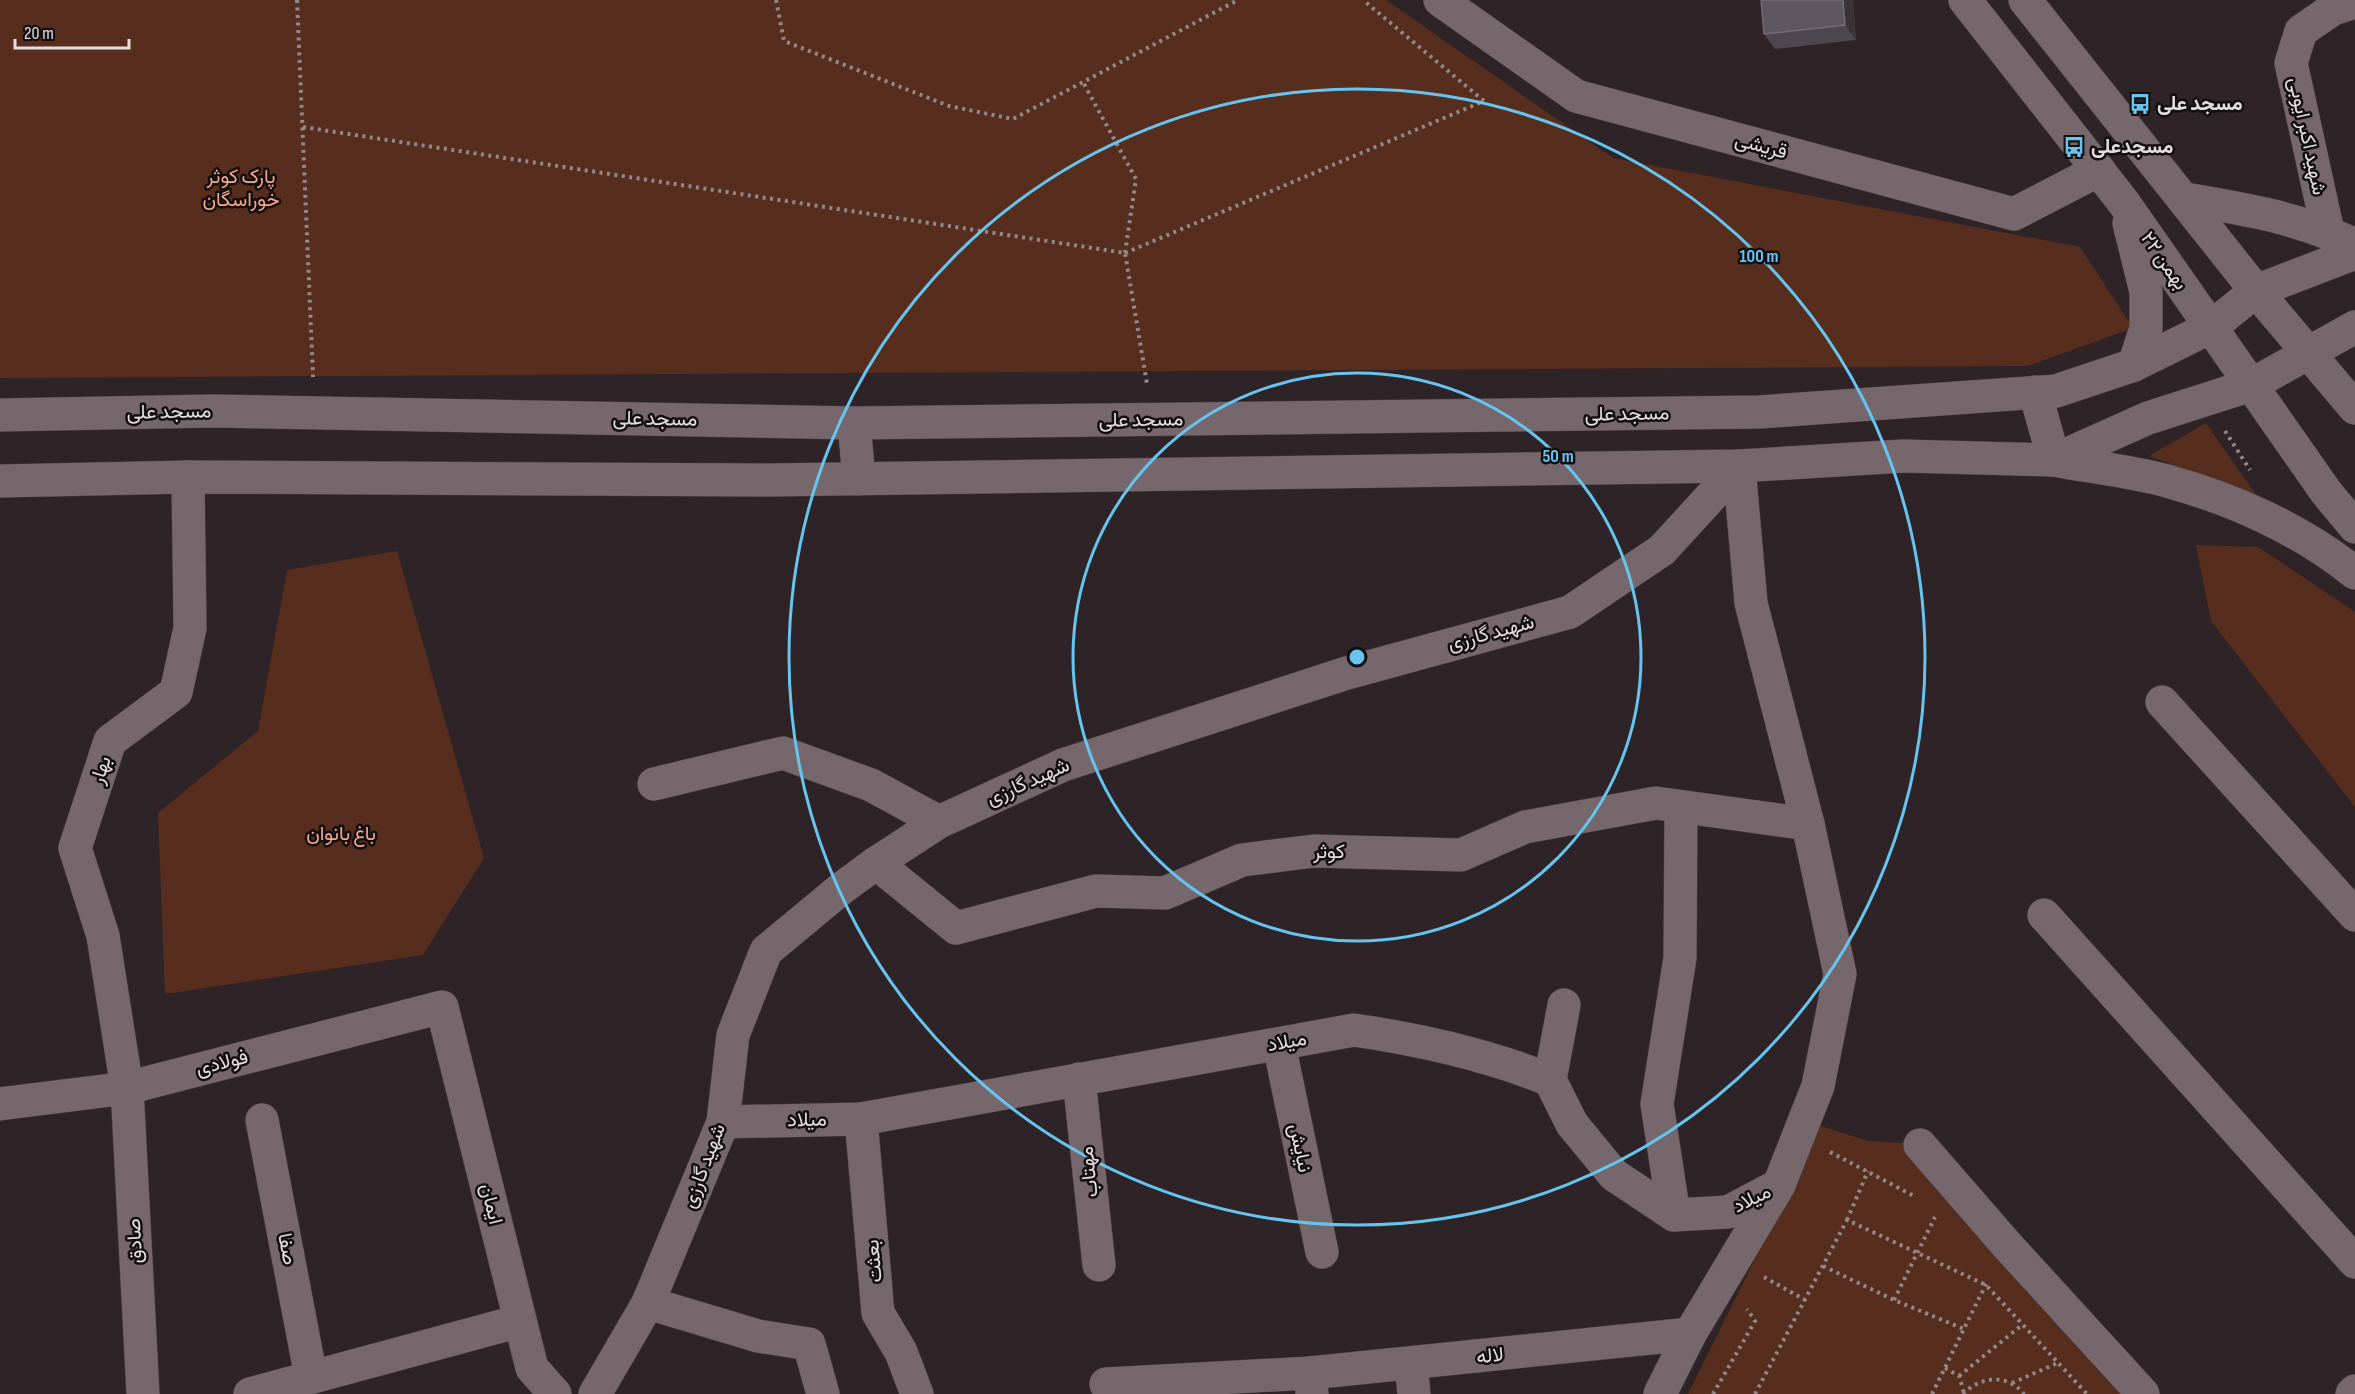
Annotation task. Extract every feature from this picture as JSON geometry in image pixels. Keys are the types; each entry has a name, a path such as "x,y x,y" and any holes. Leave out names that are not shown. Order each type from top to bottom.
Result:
{"street":[{"name":"قریشی","path":"1440,0 1576,96 2014,214 2099,170"},
{"name":"۲۲ بهمن","path":"1965,0 2124,203 2326,492 2355,527"},
{"path":"2025,0 2256,291 2355,408"},
{"name":"شهید اکبر ایوبی","path":"2342,238 2291,63 2301,31 2334,9 2355,2"},
{"path":"2186,200 2272,214 2342,238"},
{"path":"2124,203 2146,292 2146,328 2134,365"},
{"name":"مسجد علی","path":"0,415 211,411 854,423 1759,412 2056,391 2134,365 2211,327 2256,291 2355,253"},
{"path":"2054,460 2148,418 2251,385 2355,327"},
{"path":"2035,392 2054,460"},
{"path":"854,423 859,478"},
{"path":"0,481 188,477 859,478 1739,466 1904,456 2054,460 2166,481 2227,501 2279,524 2355,573"},
{"path":"1660,1394 1690,1334 1779,1185 1818,1086 1840,974 1808,824 1751,603 1739,466"},
{"name":"شهید گارزی","path":"595,1394 648,1303 723,1122 734,1035 766,951 876,863 939,822 1075,761 1347,672 1570,612 1662,550 1739,466"},
{"name":"بهار","path":"127,1088 103,936 75,848 110,741 176,692 190,628 188,477"},
{"path":"2162,702 2355,915"},
{"path":"654,784 783,753 871,785 939,822"},
{"name":"کوثر","path":"876,863 957,928 1096,891 1165,893 1242,860 1314,851 1461,855 1525,827 1656,803 1808,824"},
{"path":"1674,1215 1657,1104 1680,958 1681,807"},
{"path":"2044,915 2355,1262"},
{"path":"1564,1005 1550,1080 1572,1124 1614,1175 1674,1215"},
{"name":"فولادی","path":"0,1104 127,1088 442,1007"},
{"name":"ایمان","path":"442,1007 532,1368 555,1394"},
{"name":"میلاد","path":"723,1122 861,1119 1354,1030 1423,1040 1504,1062 1550,1080"},
{"name":"نیایش","path":"1279,1044 1322,1252"},
{"name":"مهتاب","path":"1079,1079 1099,1265"},
{"name":"صادق","path":"127,1088 143,1394"},
{"name":"بعثت","path":"861,1119 878,1313 901,1352 917,1394"},
{"name":"صفا","path":"262,1120 311,1377"},
{"path":"1920,1144 2143,1394"},
{"name":"میلاد","path":"1674,1215 1728,1212 1779,1185"},
{"path":"648,1303 758,1336 809,1344 823,1394"},
{"path":"250,1394 520,1321"},
{"name":"لاله","path":"1106,1384 1311,1383 1412,1379 1690,1334"}],"path":[{"path":"297,0 315,413"},
{"path":"776,0 784,41 949,106 1013,119 1084,84 1238,0"},
{"path":"303,127 1125,253 1484,101 1363,0"},
{"path":"1084,84 1136,179 1125,253 1153,420"},
{"path":"2205,400 2253,475"},
{"path":"1799,1135 1918,1198"},
{"path":"1755,1394 1847,1220 1868,1171"},
{"path":"1894,1300 1939,1209"},
{"path":"1847,1220 1986,1286 2087,1394"},
{"path":"1734,1260 1805,1300"},
{"path":"1823,1266 1894,1300 1964,1329"},
{"path":"1932,1394 1986,1286"},
{"path":"1959,1376 2022,1324"},
{"path":"1945,1368 1959,1376 1964,1393 1986,1379 2012,1383 2058,1363 2091,1337"},
{"path":"2012,1383 2024,1394"}],"green space":[{"name":"پارک کوثر خوراسگان","path":"0,0 1386,0 1613,158 2080,247 2133,328 2028,366 0,378"},
{"path":"2206,423 2256,495 2149,456"},
{"path":"2196,545 2258,547 2355,612 2355,807 2211,621"},
{"name":"باغ بانوان","path":"397,551 484,858 423,955 165,994 158,813 258,731 287,570"},
{"path":"1821,1126 1868,1141 1905,1143 2127,1394 1688,1394"}],"building":[{"path":"1761,0 1843,0 1845,25 1764,34"}],"place":[{"name":"مسجد علی","path":"2140,104"},
{"name":"مسجدعلی","path":"2074,147"}]}
